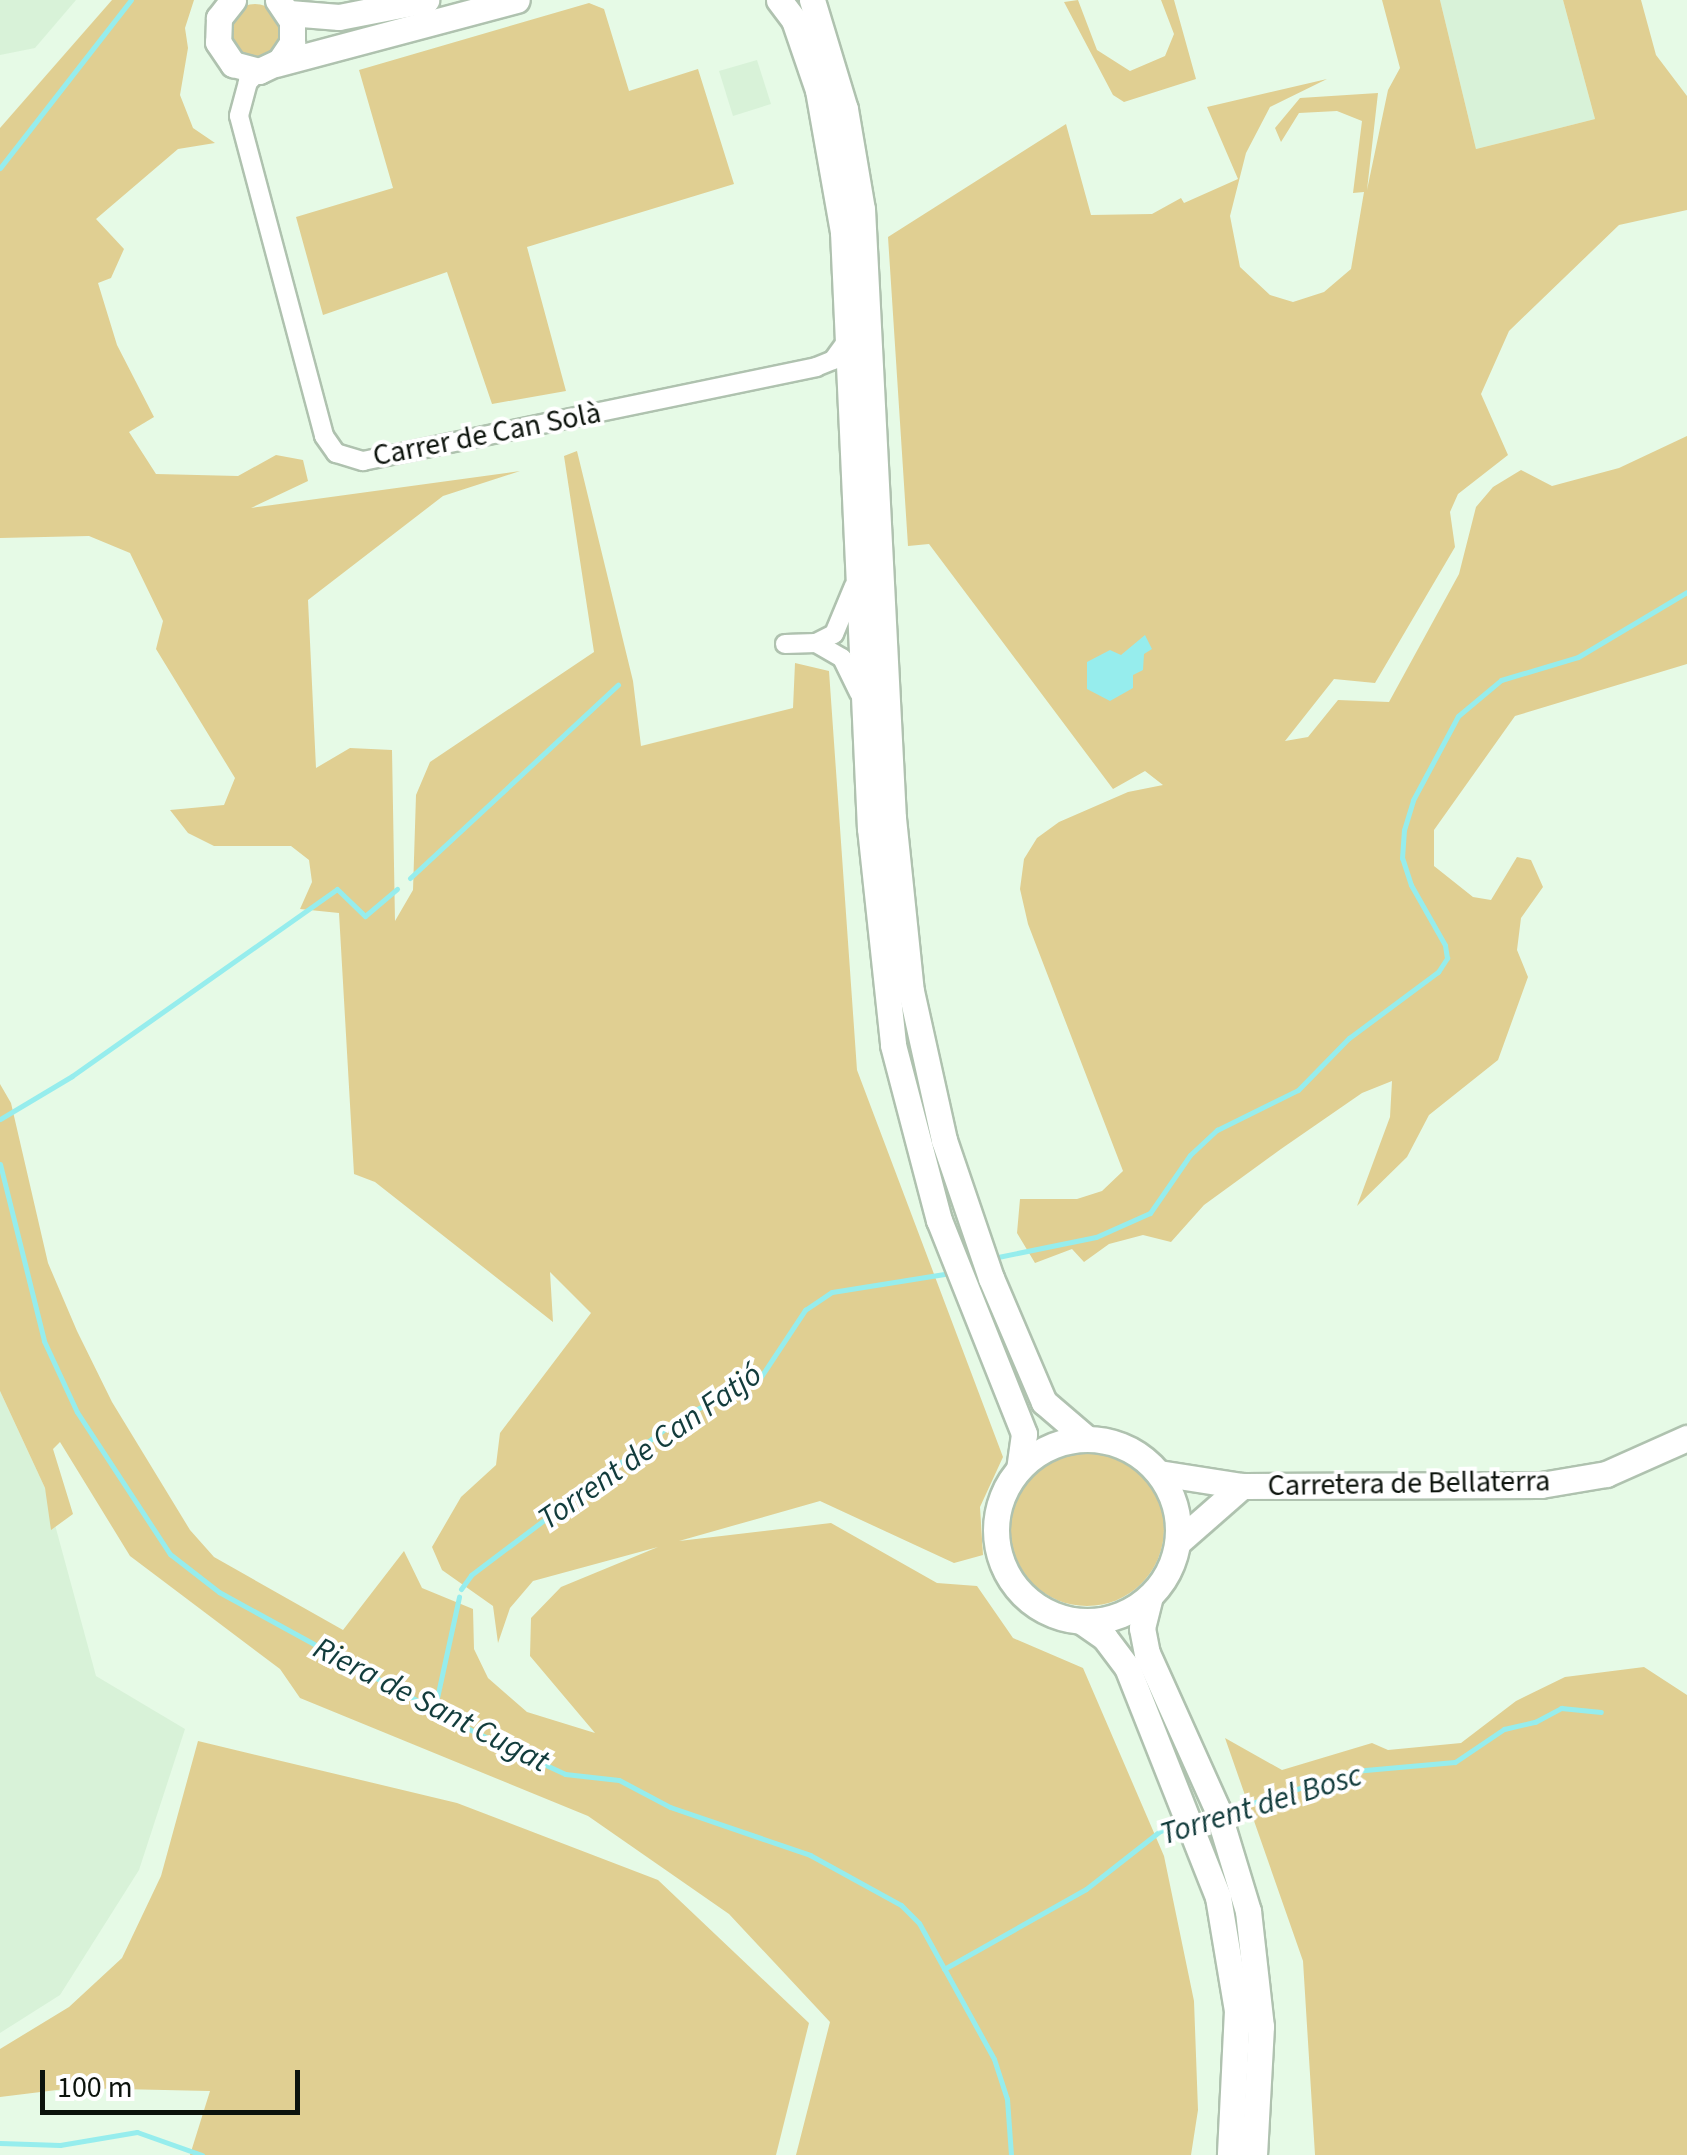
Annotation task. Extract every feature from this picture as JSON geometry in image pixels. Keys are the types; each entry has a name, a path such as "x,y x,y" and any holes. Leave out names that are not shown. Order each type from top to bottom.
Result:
{"main road":[{"path":"282,4 334,0"},
{"path":"274,62 373,14 426,0"},
{"path":"225,4 216,29 223,54 238,67 274,62 517,0"},
{"path":"779,0 802,38 827,125 843,232 863,702 885,996 928,1186 1024,1434 1019,1468 999,1505 1001,1562 1038,1607 1081,1621 1105,1638 1127,1667 1175,1777 1248,1911 1260,2006 1254,2155"},
{"path":"812,0 844,110 862,209 893,818 911,991 960,1193 1036,1385 1050,1411 1086,1438 1133,1451 1159,1473 1175,1505 1178,1542 1150,1596 1143,1641 1200,1768 1217,1849 1237,2010 1230,2155"},
{"path":"282,4 373,14"},
{"path":"274,62 294,34 282,4"},
{"path":"1019,1468 1049,1446 1086,1438"},
{"name":"Carretera de Bellaterra","path":"1159,1473 1242,1486 1552,1484 1606,1474 1687,1438"},
{"name":"Carretera de Bellaterra","path":"1178,1542 1242,1486"},
{"path":"1081,1621 1116,1617 1150,1596"}],"street":[{"name":"Carrer de Can Solà","path":"274,62 248,82 239,116 324,436 336,453 363,461 816,368 832,360 847,340"},
{"path":"816,643 842,625 857,576"},
{"path":"785,644 816,643 842,658 863,702"}],"shaded area":[{"path":"0,0 76,0 35,48 0,55"},
{"path":"112,0 194,0 185,28 188,48 180,95 193,128 215,143 178,149 96,219 124,249 111,278 98,283 117,345 154,417 129,432 156,474 238,476 276,455 303,460 308,481 251,508 520,471 443,496 308,600 316,768 350,748 392,750 395,921 413,890 416,795 430,762 594,652 564,456 577,451 633,681 641,746 793,708 795,663 829,671 857,1070 1003,1457 980,1507 983,1555 954,1563 820,1501 679,1541 831,1523 937,1583 977,1586 1013,1638 1083,1668 1164,1856 1194,2001 1198,2110 1191,2155 796,2155 830,2022 729,1914 588,1816 300,1698 280,1669 130,1556 60,1442 53,1449 73,1514 51,1530 45,1488 0,1391 0,1084 11,1103 48,1263 77,1331 112,1402 190,1530 214,1557 343,1630 404,1551 422,1588 473,1609 474,1649 488,1678 527,1712 595,1733 530,1656 531,1618 561,1587 658,1547 533,1581 510,1608 498,1643 493,1606 442,1570 432,1547 461,1497 496,1465 500,1433 591,1313 550,1272 553,1322 375,1182 354,1174 339,913 300,909 312,882 309,860 291,846 214,846 188,833 170,810 224,805 235,778 156,649 163,621 130,553 89,536 0,538 0,128"},
{"path":"1078,0 1097,50 1130,71 1165,56 1174,34 1161,0 1174,0 1196,79 1124,102 1113,95 1064,2"},
{"path":"1382,0 1440,0 1476,149 1595,119 1563,0 1641,0 1656,55 1687,96 1687,210 1619,225 1509,331 1481,394 1508,455 1458,494 1450,512 1455,547 1375,683 1334,679 1285,741 1308,737 1338,700 1389,702 1459,574 1476,507 1493,487 1521,470 1552,486 1619,468 1687,436 1687,664 1515,716 1434,830 1434,866 1473,897 1491,900 1517,857 1531,860 1543,887 1521,918 1517,950 1528,977 1498,1060 1429,1115 1407,1157 1357,1206 1390,1117 1392,1081 1362,1093 1204,1205 1171,1242 1143,1235 1109,1244 1084,1262 1072,1249 1035,1263 1017,1233 1020,1199 1077,1199 1102,1191 1123,1171 1028,924 1020,889 1024,859 1037,838 1059,822 1128,792 1163,785 1145,771 1113,789 929,544 908,546 888,237 1066,124 1091,215 1152,214 1181,198 1184,203 1238,179 1207,107 1327,79 1270,107 1246,153 1230,216 1240,267 1270,295 1293,302 1324,292 1351,269 1364,192 1353,193 1362,121 1337,111 1299,113 1281,142 1275,128 1300,98 1378,93 1367,190 1388,90 1400,68"},
{"path":"1440,0 1563,0 1595,119 1476,149"},
{"path":"589,3 604,9 629,91 698,69 734,184 527,247 566,391 492,404 447,272 323,315 296,217 393,188 359,70"},
{"path":"255,4 274,12 282,31 274,50 255,58 236,50 228,31 236,12"},
{"path":"757,60 771,104 733,116 719,71"},
{"path":"0,1391 45,1488 96,1676 185,1729 139,1870 60,1995 0,2033"},
{"path":"1087,1452 1117,1458 1142,1474 1158,1499 1164,1529 1158,1559 1142,1584 1117,1600 1087,1606 1057,1600 1032,1584 1016,1559 1010,1529 1016,1499 1032,1474 1057,1458"},
{"path":"1644,1667 1687,1695 1687,2155 1315,2155 1303,1961 1225,1738 1282,1770 1372,1743 1388,1750 1461,1743 1516,1701 1565,1677"},
{"path":"198,1741 457,1803 658,1880 809,2023 776,2155 190,2155 210,2091 73,2088 0,2097 0,2049 69,2007 122,1958 161,1876"}],"water":[{"path":"1145,635 1152,649 1144,654 1143,670 1133,675 1133,688 1110,701 1087,689 1087,662 1110,650 1121,655"}],"waterway":[{"path":"0,168 131,0"},
{"path":"993,1258 1096,1237 1150,1213 1190,1155 1217,1130 1298,1090 1349,1038 1438,972 1447,958 1445,945 1411,885 1402,858 1404,830 1413,800 1458,716 1501,680 1578,657 1687,592"},
{"path":"410,878 618,685"},
{"path":"0,1119 72,1076 337,889 365,916 397,889"},
{"name":"Riera de Sant Cugat","path":"0,1164 44,1341 77,1412 170,1554 219,1592 475,1732 565,1774 619,1780 670,1807 810,1855 901,1905 919,1923 994,2059 1007,2099 1011,2155"},
{"name":"Torrent de Can Fatjó","path":"461,1589 471,1575 681,1417 760,1378 805,1310 832,1292 950,1273"},
{"name":"Torrent de Can Fatjó","path":"435,1707 459,1597"},
{"name":"Torrent del Bosc","path":"1227,1811 1354,1771 1455,1762 1504,1729 1535,1722 1561,1708 1601,1712"},
{"name":"Torrent del Bosc","path":"944,1969 1086,1889 1160,1831 1183,1824"},
{"path":"0,2143 60,2145 137,2132 202,2155"}]}
